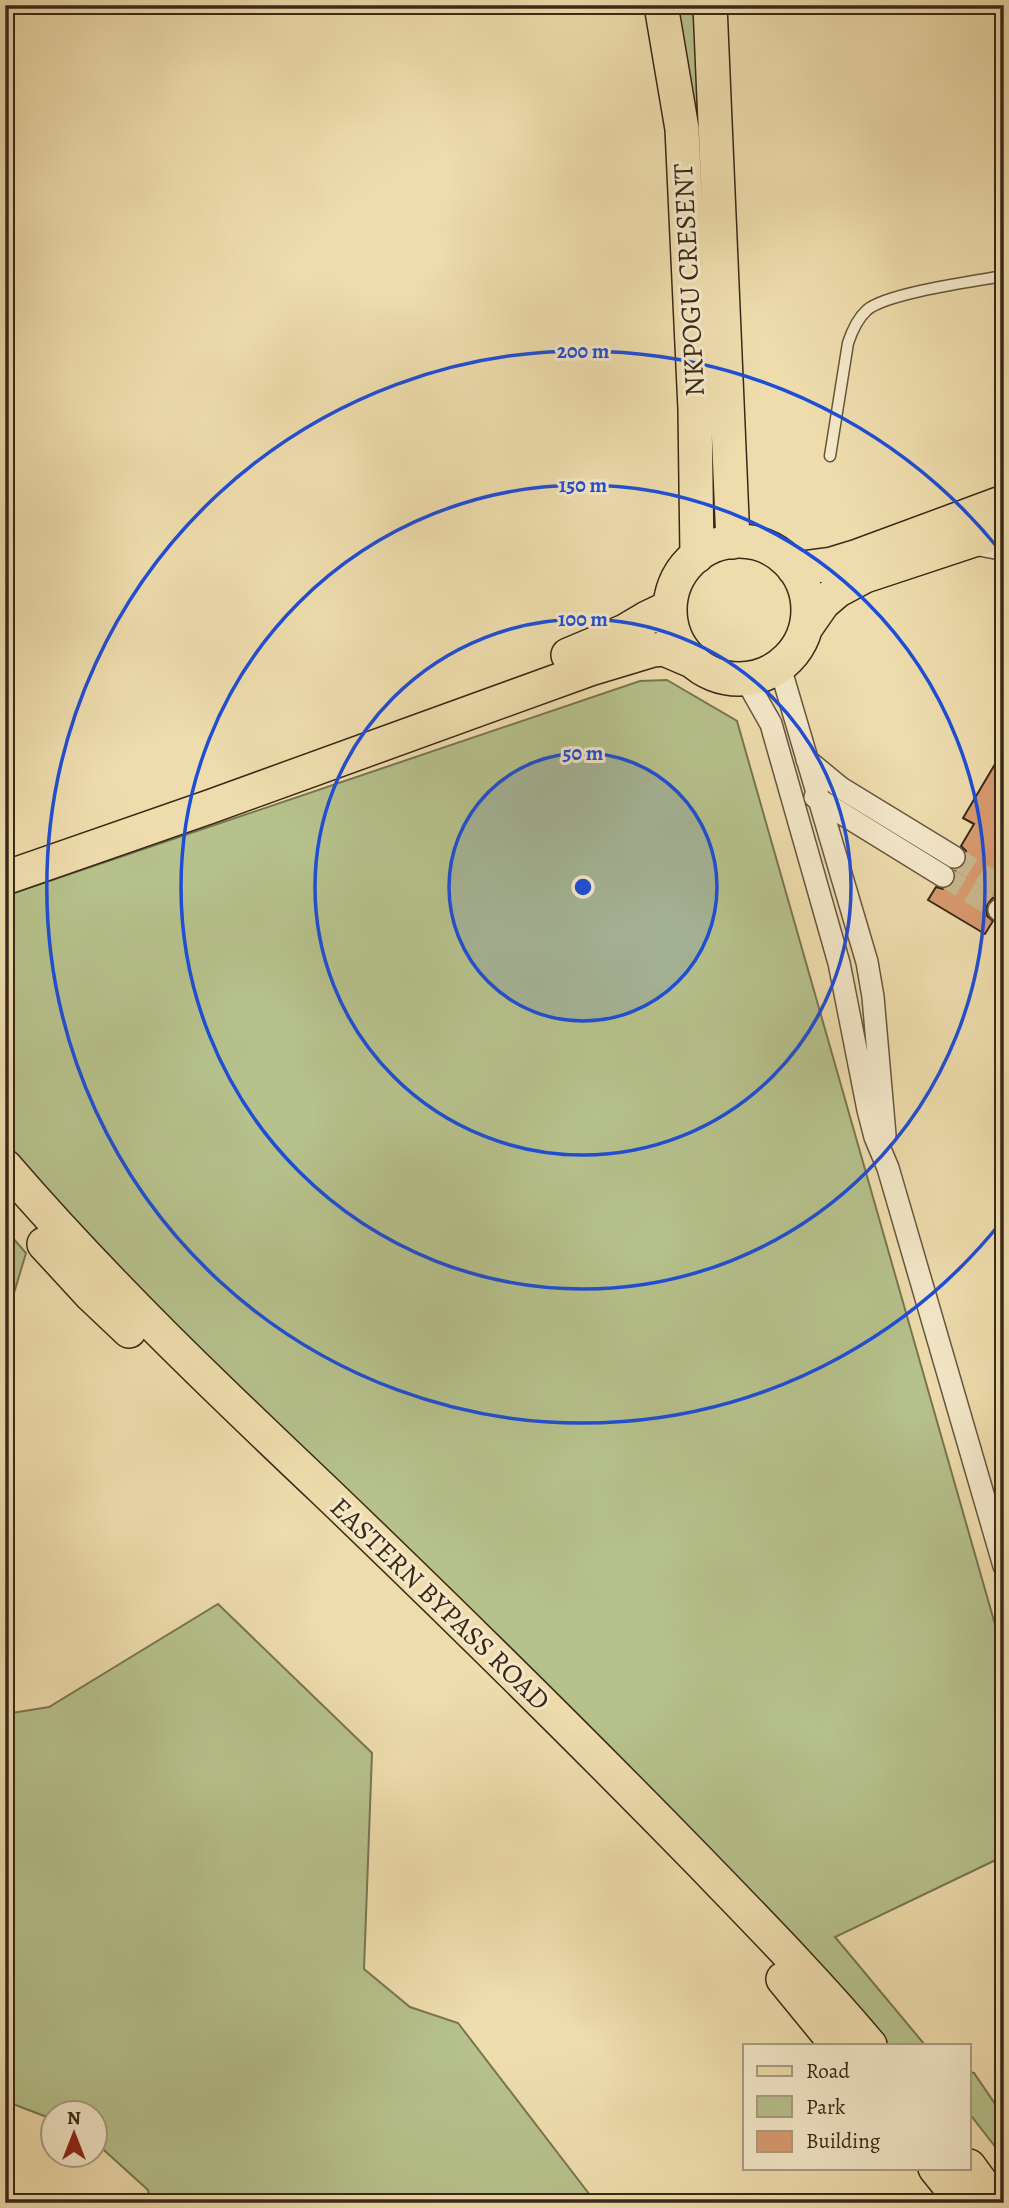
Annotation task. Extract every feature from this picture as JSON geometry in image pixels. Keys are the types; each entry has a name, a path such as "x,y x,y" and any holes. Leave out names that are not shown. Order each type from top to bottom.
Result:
{"main road":[{"name":"NKPOGU CRESENT","path":"661,5 682,129 695,409 697,556"},
{"name":"NKPOGU CRESENT","path":"710,5 733,542"},
{"path":"794,569 832,564 858,556 1004,502"},
{"path":"5,878 643,651 664,649 727,678 766,674 780,667 796,649 807,626 823,603 837,591 865,576 1004,530"},
{"path":"692,661 675,636 670,607 672,592 686,566 708,549 733,542 747,542 774,551 794,569 805,590 807,626"},
{"path":"5,858 541,665 625,631 670,607"},
{"name":"EASTERN BYPASS ROAD","path":"5,1167 118,1290 212,1384 481,1642 628,1788 770,1935 869,2044"},
{"name":"EASTERN BYPASS ROAD","path":"5,1201 91,1296 302,1495 722,1909 836,2044"},
{"path":"970,2167 996,2203"},
{"path":"937,2170 963,2203"}],"street":[{"path":"780,667 867,962 873,997 888,1168"},
{"path":"745,678 771,724 786,774 839,963 875,1137 888,1168 1004,1566"},
{"path":"806,760 841,788 954,857"},
{"path":"786,774 818,800 943,876"}],"lane":[{"path":"830,456 852,331 867,310 876,304 903,296 1004,276"},
{"path":"953,547 1004,555"}],"green space":[{"path":"677,5 693,5 724,526 706,530 692,99"},
{"path":"667,680 737,721 1004,1656 1004,1856 835,1937 924,2044 885,2044 5,1157 5,896 640,681"},
{"path":"5,1229 26,1253 5,1323"},
{"path":"218,1604 372,1753 364,1969 410,2007 458,2023 596,2203 150,2203 148,2190 108,2154 108,2100 38,2100 38,2114 5,2101 5,1714 49,1707"},
{"path":"970,2072 974,2073 1004,2117 1004,2158 970,2114"}],"building":[{"path":"1004,749 1004,898 993,898 987,904 987,916 993,921 985,934 928,900 936,887 943,889 954,883 955,870 965,863 966,851 961,846 974,824 963,818"}],"tunnel":[{"path":"954,857 1004,888"},
{"path":"943,876 999,910"}]}
